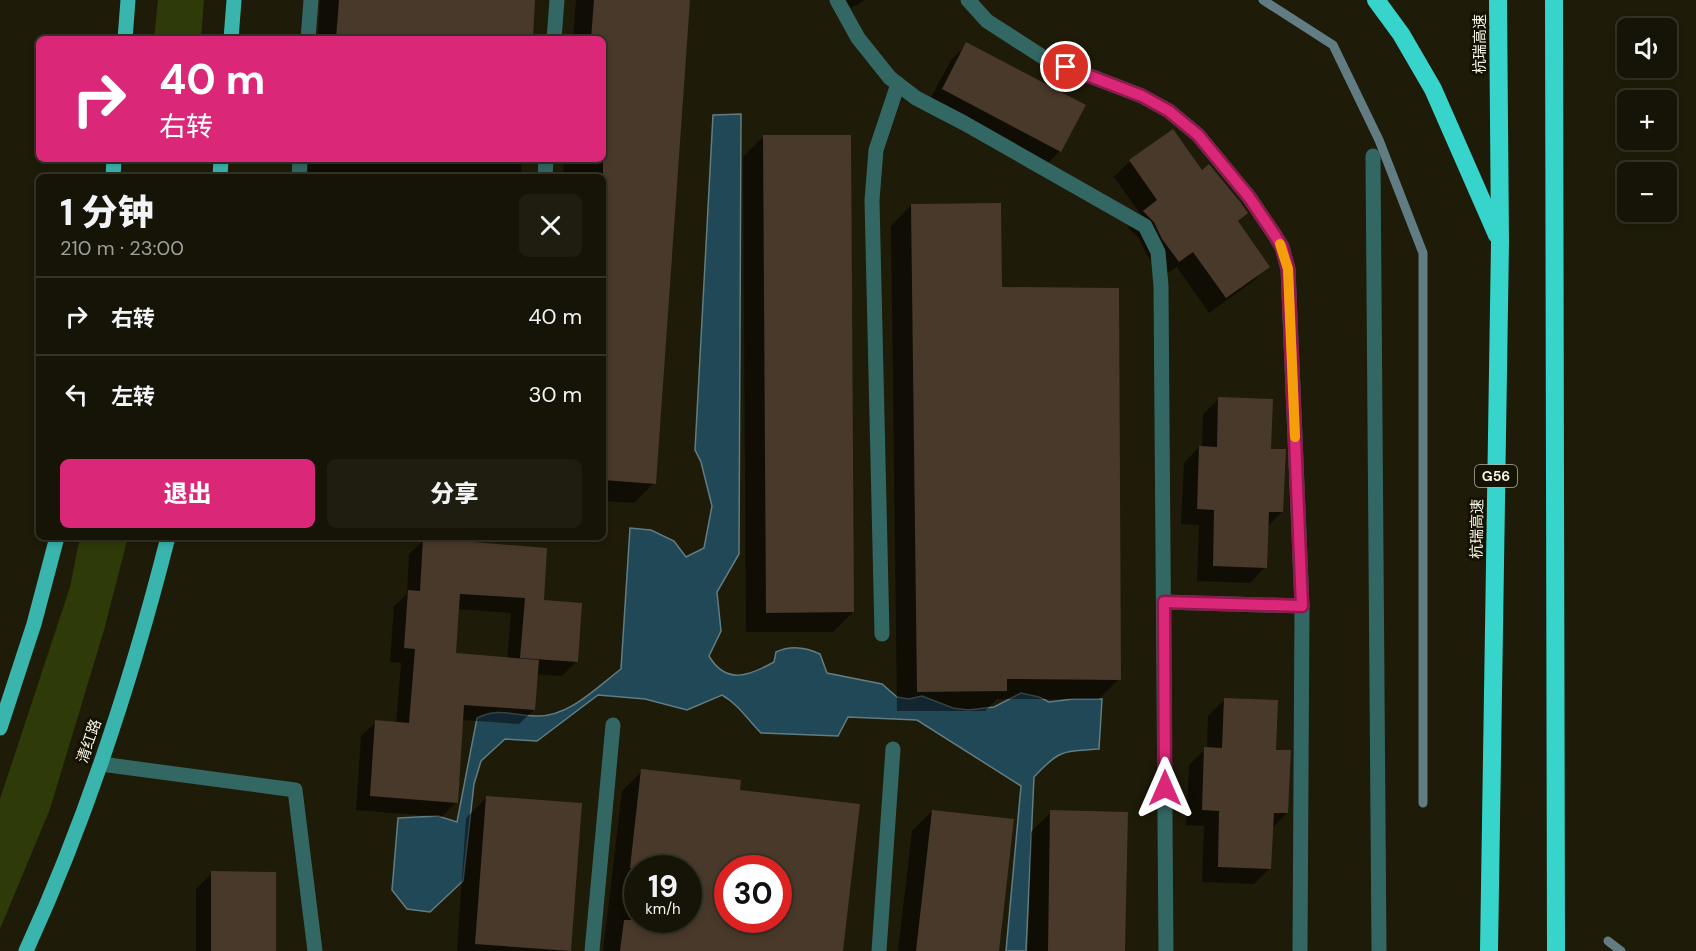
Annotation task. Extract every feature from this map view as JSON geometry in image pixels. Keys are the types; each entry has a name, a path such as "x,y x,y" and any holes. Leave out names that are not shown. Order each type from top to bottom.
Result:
{"highway":[{"path":"1376,0 1401,34 1433,89 1500,242"},
{"name":"杭瑞高速","path":"1489,951 1500,242 1498,0"},
{"path":"1554,0 1556,951"}],"main road":[{"path":"125,36 128,0"},
{"path":"231,36 234,0"},
{"path":"0,728 34,624 56,540"},
{"name":"清红路","path":"26,951 101,765 131,672 167,540"}],"street":[{"path":"308,36 311,0"},
{"path":"554,36 557,0"},
{"path":"837,0 858,38 890,78 916,98 1145,226 1158,252 1161,286 1166,951"},
{"path":"968,0 987,21 1046,59 1142,96 1169,111 1198,135 1249,197 1282,247 1288,269 1302,606 1300,951"},
{"path":"882,634 872,200 876,150 898,84"},
{"path":"1374,156 1380,951"},
{"path":"1164,602 1302,606"},
{"path":"592,951 613,725"},
{"path":"879,951 893,749"},
{"path":"101,765 295,790 315,951"}],"green space":[{"path":"158,0 204,0 201,36 154,36"},
{"path":"79,540 127,540 104,630 50,809 0,929 0,799 70,587"}],"water":[{"path":"741,114 739,554 717,592 721,631 709,656 723,671 738,675 756,671 774,662 776,652 787,648 803,648 820,654 827,673 882,684 897,697 909,699 922,696 953,708 968,710 994,707 1021,693 1049,702 1102,699 1099,749 1062,754 1050,761 1034,777 1026,951 1006,951 1021,786 917,720 848,717 838,736 761,733 738,708 722,695 687,710 645,699 598,695 537,741 505,739 481,761 474,784 463,881 430,912 407,909 392,890 398,818 438,816 457,822 477,718 493,713 536,716 560,712 582,700 621,669 630,528 651,530 674,541 686,557 704,548 712,506 701,462 695,450 713,115"}],"building":[{"path":"339,0 535,0 533,36 336,36"},
{"path":"594,0 690,0 656,484 606,480 606,174 603,174 603,162 606,162 606,36 591,36"},
{"path":"966,42 1086,105 1061,152 942,89"},
{"path":"1173,129 1202,170 1209,164 1241,203 1248,213 1238,221 1270,267 1226,298 1193,252 1179,262 1162,239 1154,222 1143,211 1157,200 1129,160"},
{"path":"763,135 851,135 854,612 766,613"},
{"path":"1001,203 1002,287 1119,288 1121,680 1007,679 1007,691 917,692 911,204"},
{"path":"1218,397 1273,399 1271,449 1286,449 1283,512 1269,512 1267,568 1213,566 1214,510 1197,509 1199,446 1217,447"},
{"path":"423,540 448,540 547,548 544,600 582,603 578,662 520,658 525,598 460,594 456,653 539,660 535,710 464,705 458,803 370,796 375,720 409,723 415,649 404,648 408,590 420,591"},
{"path":"1224,698 1278,700 1276,750 1291,750 1288,813 1274,813 1271,869 1218,867 1219,811 1202,810 1204,747 1222,748"},
{"path":"641,769 741,780 740,790 860,804 843,951 620,951 624,920 624,933 702,933 702,855 631,855"},
{"path":"486,796 582,803 571,951 475,944"},
{"path":"932,810 1014,819 999,951 916,951"},
{"path":"1050,810 1128,812 1125,951 1048,951"},
{"path":"211,871 276,872 276,951 211,951"}],"waterway":[{"path":"1263,0 1333,45 1379,140 1423,253 1423,803"},
{"path":"1608,941 1621,951"}],"slow traffic":[{"path":"1280,244 1288,269 1295,437"}],"route":[{"path":"1066,67 1142,96 1169,111 1198,135 1249,197 1274,234 1282,247 1288,269 1302,606 1164,602 1165,788"}]}
